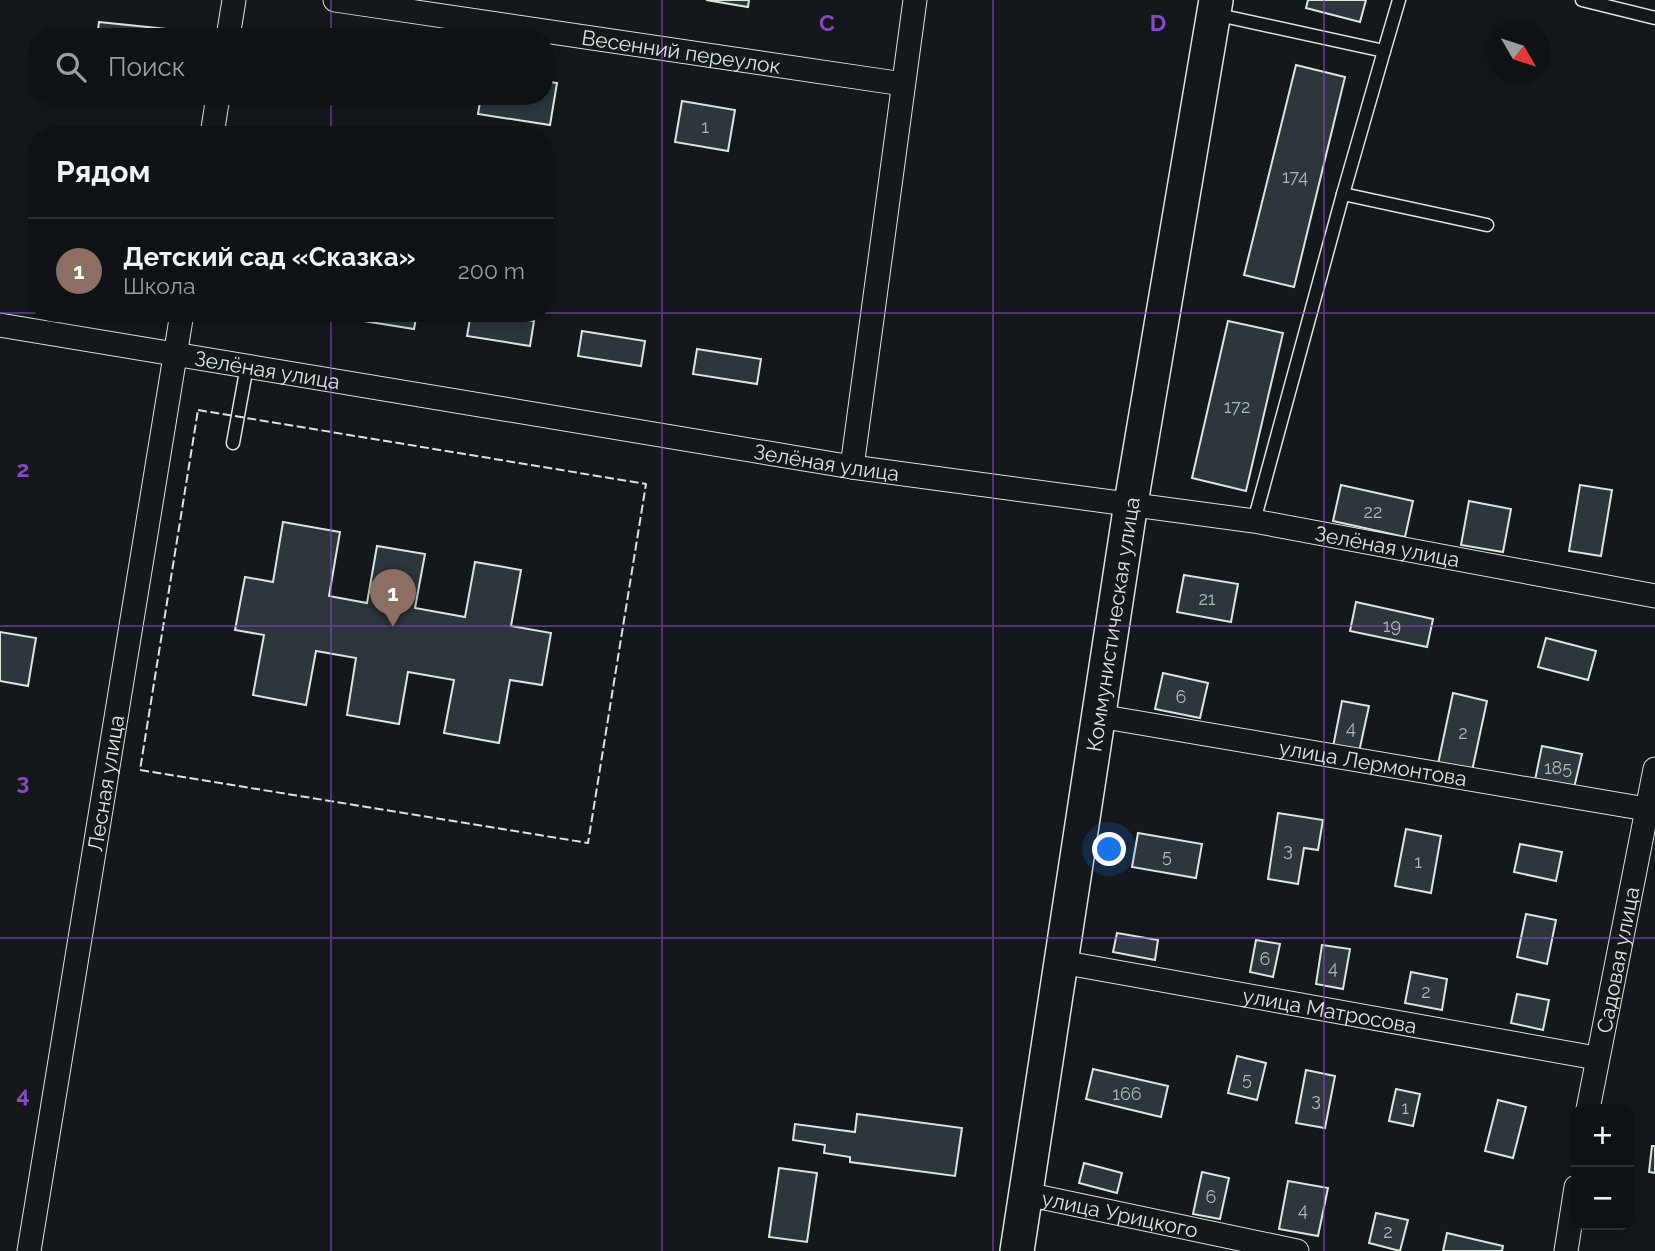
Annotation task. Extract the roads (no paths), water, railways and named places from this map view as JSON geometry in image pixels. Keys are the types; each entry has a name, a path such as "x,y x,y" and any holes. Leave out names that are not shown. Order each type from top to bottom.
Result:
{"street":[{"path":"229,28 234,0"},
{"name":"Весенний переулок","path":"335,0 524,28"},
{"path":"852,467 915,0"},
{"name":"Коммунистическая улица","path":"1017,1251 1131,503 1215,7"},
{"name":"Весенний переулок","path":"553,32 903,84"},
{"path":"213,126 217,105"},
{"name":"Лесная улица","path":"29,1251 180,322"},
{"name":"Зелёная улица","path":"0,325 852,467 1254,521 1655,596"},
{"name":"улица Лермонтова","path":"1099,716 1646,809"},
{"name":"Садовая улица","path":"1589,1104 1655,769"},
{"name":"улица Матросова","path":"1061,962 1597,1058"},
{"name":"улица Урицкого","path":"1026,1194 1297,1251"},
{"path":"1566,1251 1571,1220"}],"lane":[{"path":"1254,521 1399,0"},
{"path":"1582,0 1655,18"},
{"path":"1215,7 1384,51"},
{"path":"1343,194 1487,225"},
{"path":"233,443 247,366"}],"place":[{"name":"Детский сад «Сказка»","path":"393,627"}]}
